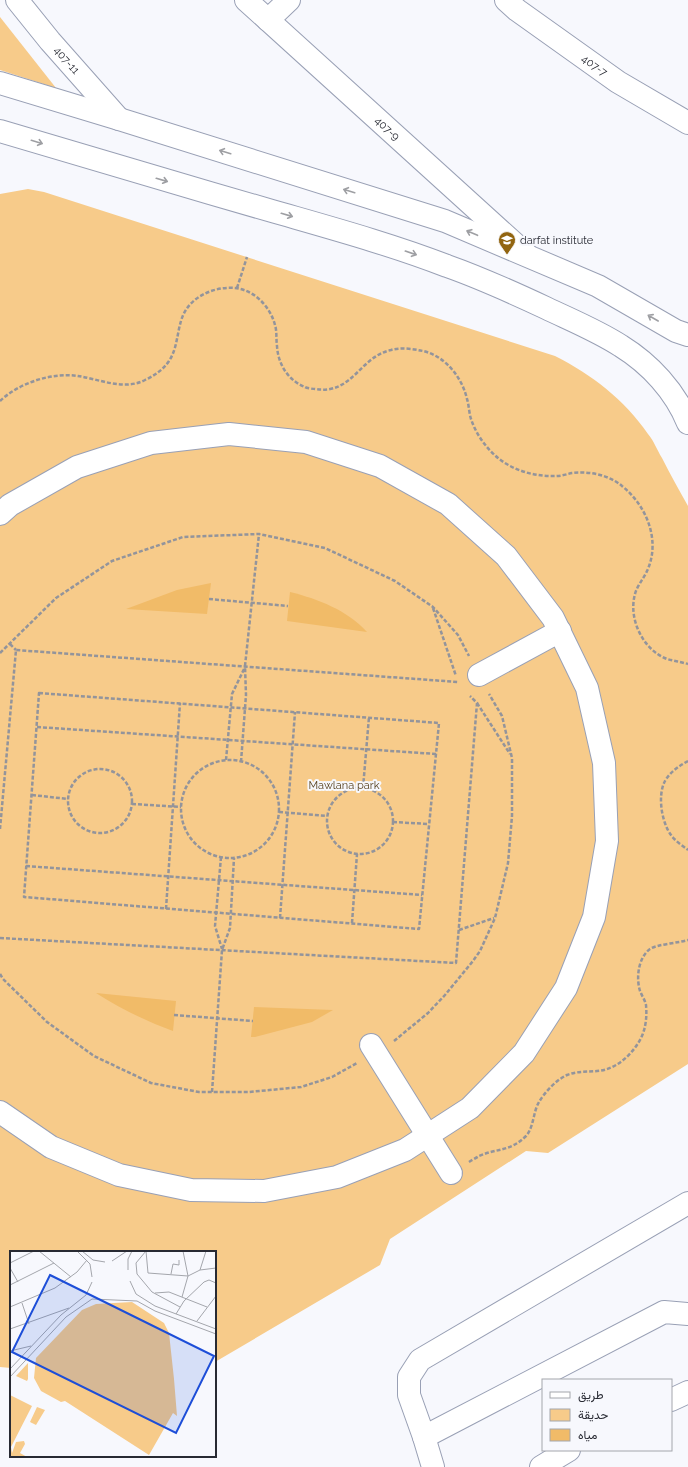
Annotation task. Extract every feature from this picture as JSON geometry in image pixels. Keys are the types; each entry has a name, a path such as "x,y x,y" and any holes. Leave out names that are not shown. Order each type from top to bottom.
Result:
{"street":[{"name":"407-11","path":"17,0 50,41 119,119"},
{"name":"407-9","path":"246,0 529,256"},
{"path":"268,20 289,0"},
{"name":"407-7","path":"506,0 517,10 618,82 688,123"},
{"path":"0,83 445,221 598,286 676,331 688,335"},
{"path":"0,131 125,169 370,239 449,266 528,299 578,323 627,350 648,366 666,385 683,410 688,423"},
{"path":"0,514 10,505 77,467 151,442 229,434 306,442 380,466 448,504 506,556 553,618 586,688 604,763 608,840 594,917 566,988 524,1053 470,1108 405,1150 337,1177 264,1191 191,1190 119,1175 52,1147 0,1112"},
{"path":"470,685 560,631"},
{"path":"373,1049 451,1173"},
{"path":"433,1467 424,1436 409,1395 409,1377 420,1360 688,1203"},
{"path":"424,1436 664,1312 688,1314"},
{"path":"672,1400 688,1392"},
{"path":"541,1467 567,1451"}],"path":[{"path":"237,288 247,256"},
{"path":"0,402 5,396 49,376 75,375 123,385 140,383 159,373 170,359 177,340 182,317 191,303 206,292 222,287 237,288 248,291 259,298 270,311 276,326 279,360 284,371 292,379 305,387 322,390 340,387 377,356 391,350 406,348 424,351 437,356 451,368 461,382 467,397 471,418 478,434 490,451 500,460 518,471 538,475 557,476 573,473 593,474 608,478 620,485 633,496 646,515 651,530 653,550 648,569 635,594 633,610 636,626 642,639 653,650 666,658 688,664"},
{"path":"241,762 245,708 245,666 259,534"},
{"path":"0,653 56,598 112,561 183,537 259,534 325,548 395,581 433,607 458,635"},
{"path":"209,599 288,606"},
{"path":"433,607 458,682"},
{"path":"10,644 16,650 458,682 470,685 477,703 512,758"},
{"path":"0,829 16,650"},
{"path":"226,760 232,694 245,666"},
{"path":"40,693 180,703 439,723 419,929 24,897 40,693"},
{"path":"166,909 180,703"},
{"path":"0,938 456,963 477,703"},
{"path":"280,918 295,712"},
{"path":"0,974 3,979 47,1022 94,1056 151,1083 199,1092 249,1092 301,1087 332,1078 373,1049 391,1044 428,1013 445,995 480,951 495,918 508,863 512,816 512,758 502,716"},
{"path":"363,788 369,718"},
{"path":"37,727 436,754"},
{"path":"226,760 234,760 250,764 264,774 274,787 279,803 279,820 272,835 261,848 247,856 234,858 215,856 200,849 190,837 182,823 181,807 184,792 192,778 204,767 218,761 226,760"},
{"path":"688,761 675,769 664,782 660,800 663,817 671,835 688,850"},
{"path":"103,769 114,772 123,778 130,787 132,804 132,810 127,820 119,828 98,834 79,826 72,818 68,799 70,789 83,773 103,769"},
{"path":"368,788 378,793 386,801 391,811 393,822 391,832 386,842 377,849 368,853 357,854 346,851 331,837 327,826 327,816 330,805 337,796 346,790 368,788"},
{"path":"32,795 68,799"},
{"path":"132,804 181,807"},
{"path":"279,812 327,816"},
{"path":"393,822 429,824"},
{"path":"352,923 357,854"},
{"path":"221,857 215,926 222,950"},
{"path":"212,1092 222,950 230,928 234,858"},
{"path":"26,866 422,895"},
{"path":"459,930 495,918"},
{"path":"451,1173 480,1156 502,1150 518,1143 527,1134 534,1120 539,1102 552,1086 562,1078 567,1075 582,1072 599,1071 618,1064 633,1051 642,1037 647,1021 646,1004 640,990 637,976 641,962 649,950 660,945 675,944 688,940"},
{"path":"174,1015 253,1020"}],"green space":[{"path":"0,17 56,88 0,70"},
{"name":"Mawlana park","path":"28,189 44,192 555,356 582,371 606,389 639,421 652,440 688,506 688,1064 548,1153 526,1151 390,1239 380,1265 216,1361 216,1251 10,1251 10,1368 0,1367 0,194"}],"water":[{"path":"211,583 207,614 126,609 177,590"},
{"path":"290,592 332,606 350,617 367,632 287,621"},
{"path":"96,993 176,1001 173,1031 134,1014"},
{"path":"254,1007 333,1010 312,1022 251,1037"}],"place":[{"name":"darfat institute","path":"507,255"}]}
